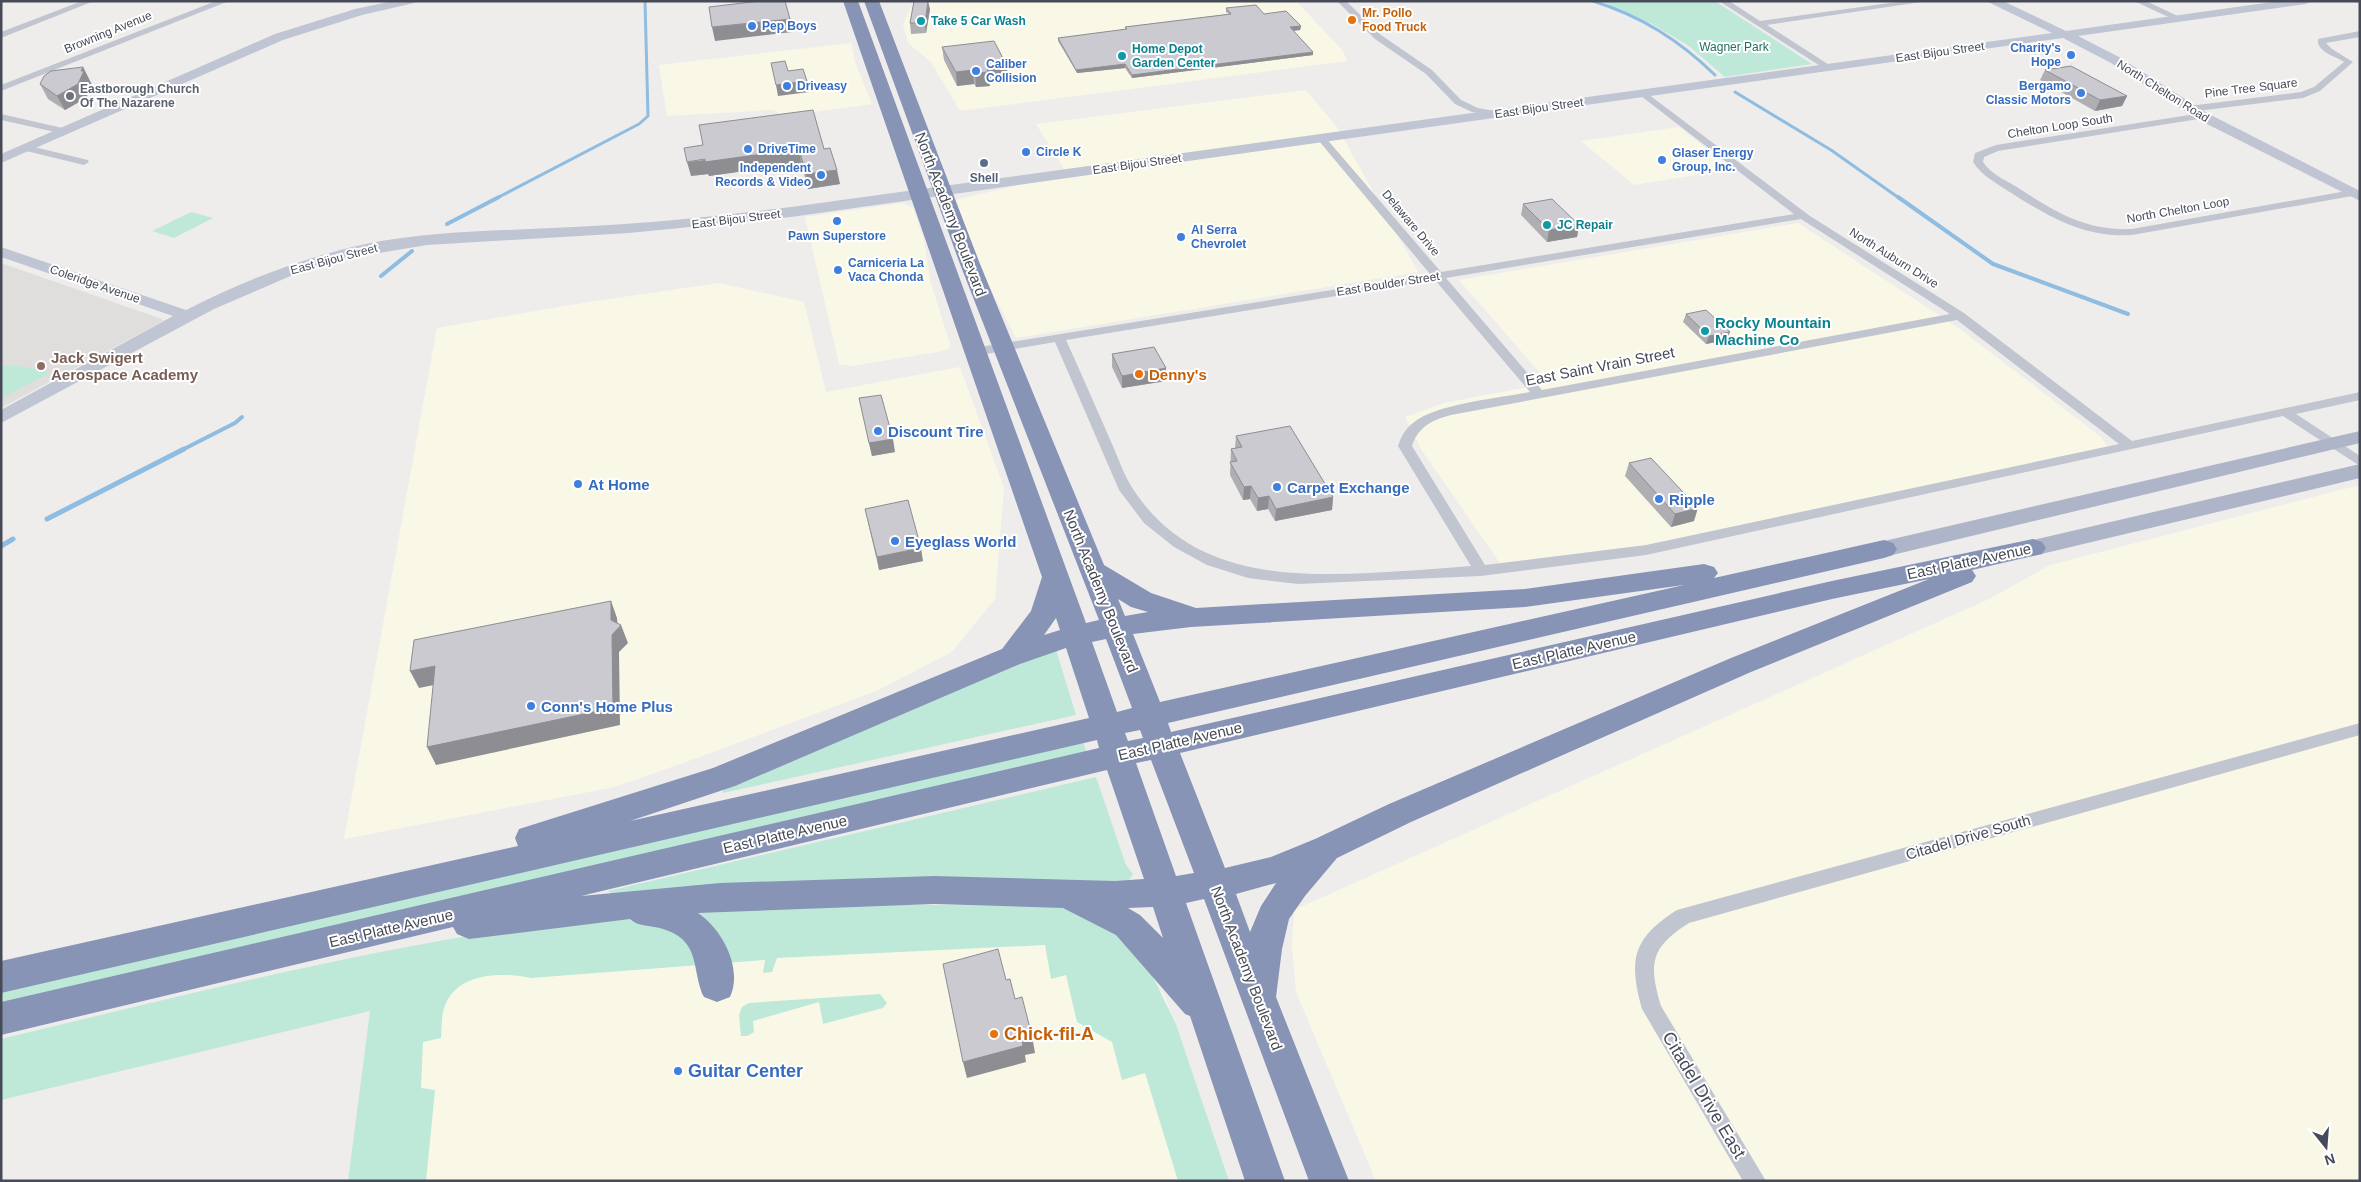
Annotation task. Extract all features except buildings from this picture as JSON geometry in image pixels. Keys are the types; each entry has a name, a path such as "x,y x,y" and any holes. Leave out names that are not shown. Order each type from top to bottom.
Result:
{"highway":[{"name":"North Academy Boulevard","path":"850,1 917,195 1020,476 1265,1181"},
{"name":"North Academy Boulevard","path":"871,1 942,192 1119,636 1329,1181"},
{"path":"319,945 604,908 720,897 934,890 1069,895 1161,880 1215,885 1278,868 1327,848 1409,809 1741,665 2033,548"},
{"name":"East Platte Avenue","path":"1,1019 1056,770 1832,590 2033,548"},
{"path":"364,893 440,866 669,796 724,777 1046,643 1078,644 1195,618 1525,598 1819,556 1884,549"},
{"name":"East Platte Avenue","path":"1,977 1884,549"},
{"path":"1093,570 1141,600 1195,618"},
{"path":"1012,656 1044,614 1055,578"},
{"path":"1260,1000 1269,926 1277,908 1327,848"},
{"path":"1069,895 1128,925 1140,936 1207,1013"},
{"path":"604,908 647,911 688,923 705,941 712,956 717,986"}],"main road":[{"name":"East Platte Avenue","path":"1884,549 2360,436"},
{"name":"East Platte Avenue","path":"2033,548 2360,471"}],"street":[{"path":"1,35 90,1"},
{"name":"Browning Avenue","path":"1,88 171,20 225,1"},
{"path":"1,159 279,37 359,12 410,1"},
{"path":"1340,1 1378,37 1429,72 1458,102 1475,110 1497,114"},
{"path":"1723,1 1828,68"},
{"path":"1758,24 1924,1"},
{"name":"North Chelton Road","path":"1992,1 2065,35 2125,66 2202,116 2356,195"},
{"path":"2138,1 2180,19"},
{"name":"East Bijou Street","path":"1,418 188,316 270,278 340,255 373,248 429,240 675,226 942,192 2180,19 2267,4 2306,1"},
{"name":"Pine Tree Square","path":"2189,108 2286,98 2311,92 2349,62 2322,46 2321,41 2360,34"},
{"name":"North Auburn Drive","path":"1644,94 1802,216 1960,316 2129,445"},
{"path":"1458,102 1460,119"},
{"path":"1,116 64,132"},
{"name":"Chelton Loop South","path":"2017,193 1980,167 1977,158 1996,148 2202,116"},
{"name":"Delaware Drive","path":"1322,139 1538,394"},
{"path":"26,148 84,162"},
{"name":"North Chelton Loop","path":"2017,193 2072,225 2113,234 2356,195"},
{"name":"East Boulder Street","path":"974,352 1802,216"},
{"name":"Coleridge Avenue","path":"1,252 188,316"},
{"name":"East Saint Vrain Street","path":"1481,571 1405,446 1408,437 1416,425 1436,414 1960,316"},
{"path":"1059,338 1132,501 1163,533 1184,546 1231,568 1287,578 1361,578 1481,571 1600,557 1691,542 2360,396"},
{"path":"2285,412 2360,462"},
{"name":"Citadel Drive South","path":"1652,1009 1646,989 1645,975 1648,950 1656,936 1684,916 2360,729"},
{"name":"Citadel Drive East","path":"1652,1009 1755,1181"}],"shaded area":[{"path":"914,1 1296,1 1343,51 1347,61 960,111 931,62 908,43 903,24"},
{"path":"851,43 855,62 872,104 784,116 773,110 667,116 659,65"},
{"name":"Al Serra Chevrolet","path":"1306,90 1337,127 1418,272 1016,338 946,202 1067,174 1036,124"},
{"name":"Glaser Energy Group, Inc.","path":"1679,127 1733,169 1634,185 1581,141"},
{"path":"903,203 913,208 924,240 930,280 951,347 943,351 852,366 839,364 805,217"},
{"path":"1798,223 1957,327 2101,437 2109,449 1646,550 1504,569 1421,449 1405,417 1444,403 1549,383 1459,280"},
{"name":"Jack Swigert Aerospace Academy","path":"1,263 162,319 163,321 1,408"},
{"path":"719,283 804,302 826,392 960,367 1004,488 995,599 952,652 876,691 697,758 615,787 344,839 437,328 589,302"},
{"path":"2360,485 2360,1181 1376,1181 1296,992 1292,945 1294,910 1989,599 2050,565"},
{"path":"861,904 1026,905 1163,993 1176,1024 1229,1181 348,1181 401,948"}],"green space":[{"name":"Wagner Park","path":"1601,1 1715,1 1812,64 1725,77 1689,46 1652,24"},
{"path":"191,212 213,218 174,238 152,231"},
{"path":"1,366 21,366 50,373 1,398"},
{"path":"1058,648 1057,653 1076,715 723,793 723,787 947,692"},
{"path":"1081,734 1087,755 1,1007 1,984"},
{"path":"1096,777 1126,865 1133,874 1129,880 1122,883 612,894 608,891"},
{"path":"861,904 1054,906 1077,911 1115,930 1151,973 1176,1024 1229,1181 1178,1181 1145,1073 1122,1080 1112,1042 1077,1022 1066,975 1051,979 1045,945 777,958 772,972 763,973 765,960 531,978 495,975 472,980 461,985 446,1003 442,1015 441,1038 423,1042 421,1088 435,1090 426,1181 348,1181 370,1011 1,1100 1,1039 281,973 422,944 564,921 638,913"},
{"path":"880,994 887,1003 883,1008 823,1024 819,1002 753,1021 754,1032 747,1036 741,1036 739,1015 742,1007 749,1003"}],"waterway":[{"path":"497,198 639,124 648,116 645,1"},
{"path":"1593,1 1627,14 1658,30 1688,51 1715,75"},
{"path":"1735,92 1831,150 1899,198"},
{"path":"447,224 499,197"},
{"path":"1898,197 1993,264 2128,314"},
{"path":"381,276 412,251"},
{"path":"182,450 235,423 242,417"},
{"path":"47,519 184,449"},
{"path":"1,546 13,539"}],"place":[{"name":"Mr. Pollo Food Truck","path":"1352,20"},
{"name":"Take 5 Car Wash","path":"921,21"},
{"name":"Pep Boys","path":"752,26"},
{"name":"Charity's Hope","path":"2071,55"},
{"name":"Home Depot Garden Center","path":"1122,56"},
{"name":"Caliber Collision","path":"976,71"},
{"name":"Driveasy","path":"787,86"},
{"name":"Bergamo Classic Motors","path":"2081,93"},
{"name":"Eastborough Church Of The Nazarene","path":"70,96"},
{"name":"DriveTime","path":"748,149"},
{"name":"Circle K","path":"1026,152"},
{"name":"Glaser Energy Group, Inc.","path":"1662,160"},
{"name":"Shell","path":"984,163"},
{"name":"Independent Records & Video","path":"821,175"},
{"name":"Pawn Superstore","path":"837,221"},
{"name":"JC Repair","path":"1547,225"},
{"name":"Al Serra Chevrolet","path":"1181,237"},
{"name":"Carniceria La Vaca Chonda","path":"838,270"},
{"name":"Rocky Mountain Machine Co","path":"1705,331"},
{"name":"Jack Swigert Aerospace Academy","path":"41,366"},
{"name":"Denny's","path":"1139,374"},
{"name":"Discount Tire","path":"878,431"},
{"name":"At Home","path":"578,484"},
{"name":"Carpet Exchange","path":"1277,487"},
{"name":"Ripple","path":"1659,499"},
{"name":"Eyeglass World","path":"895,541"},
{"name":"Conn's Home Plus","path":"531,706"},
{"name":"Chick-fil-A","path":"994,1034"},
{"name":"Guitar Center","path":"678,1071"}]}
